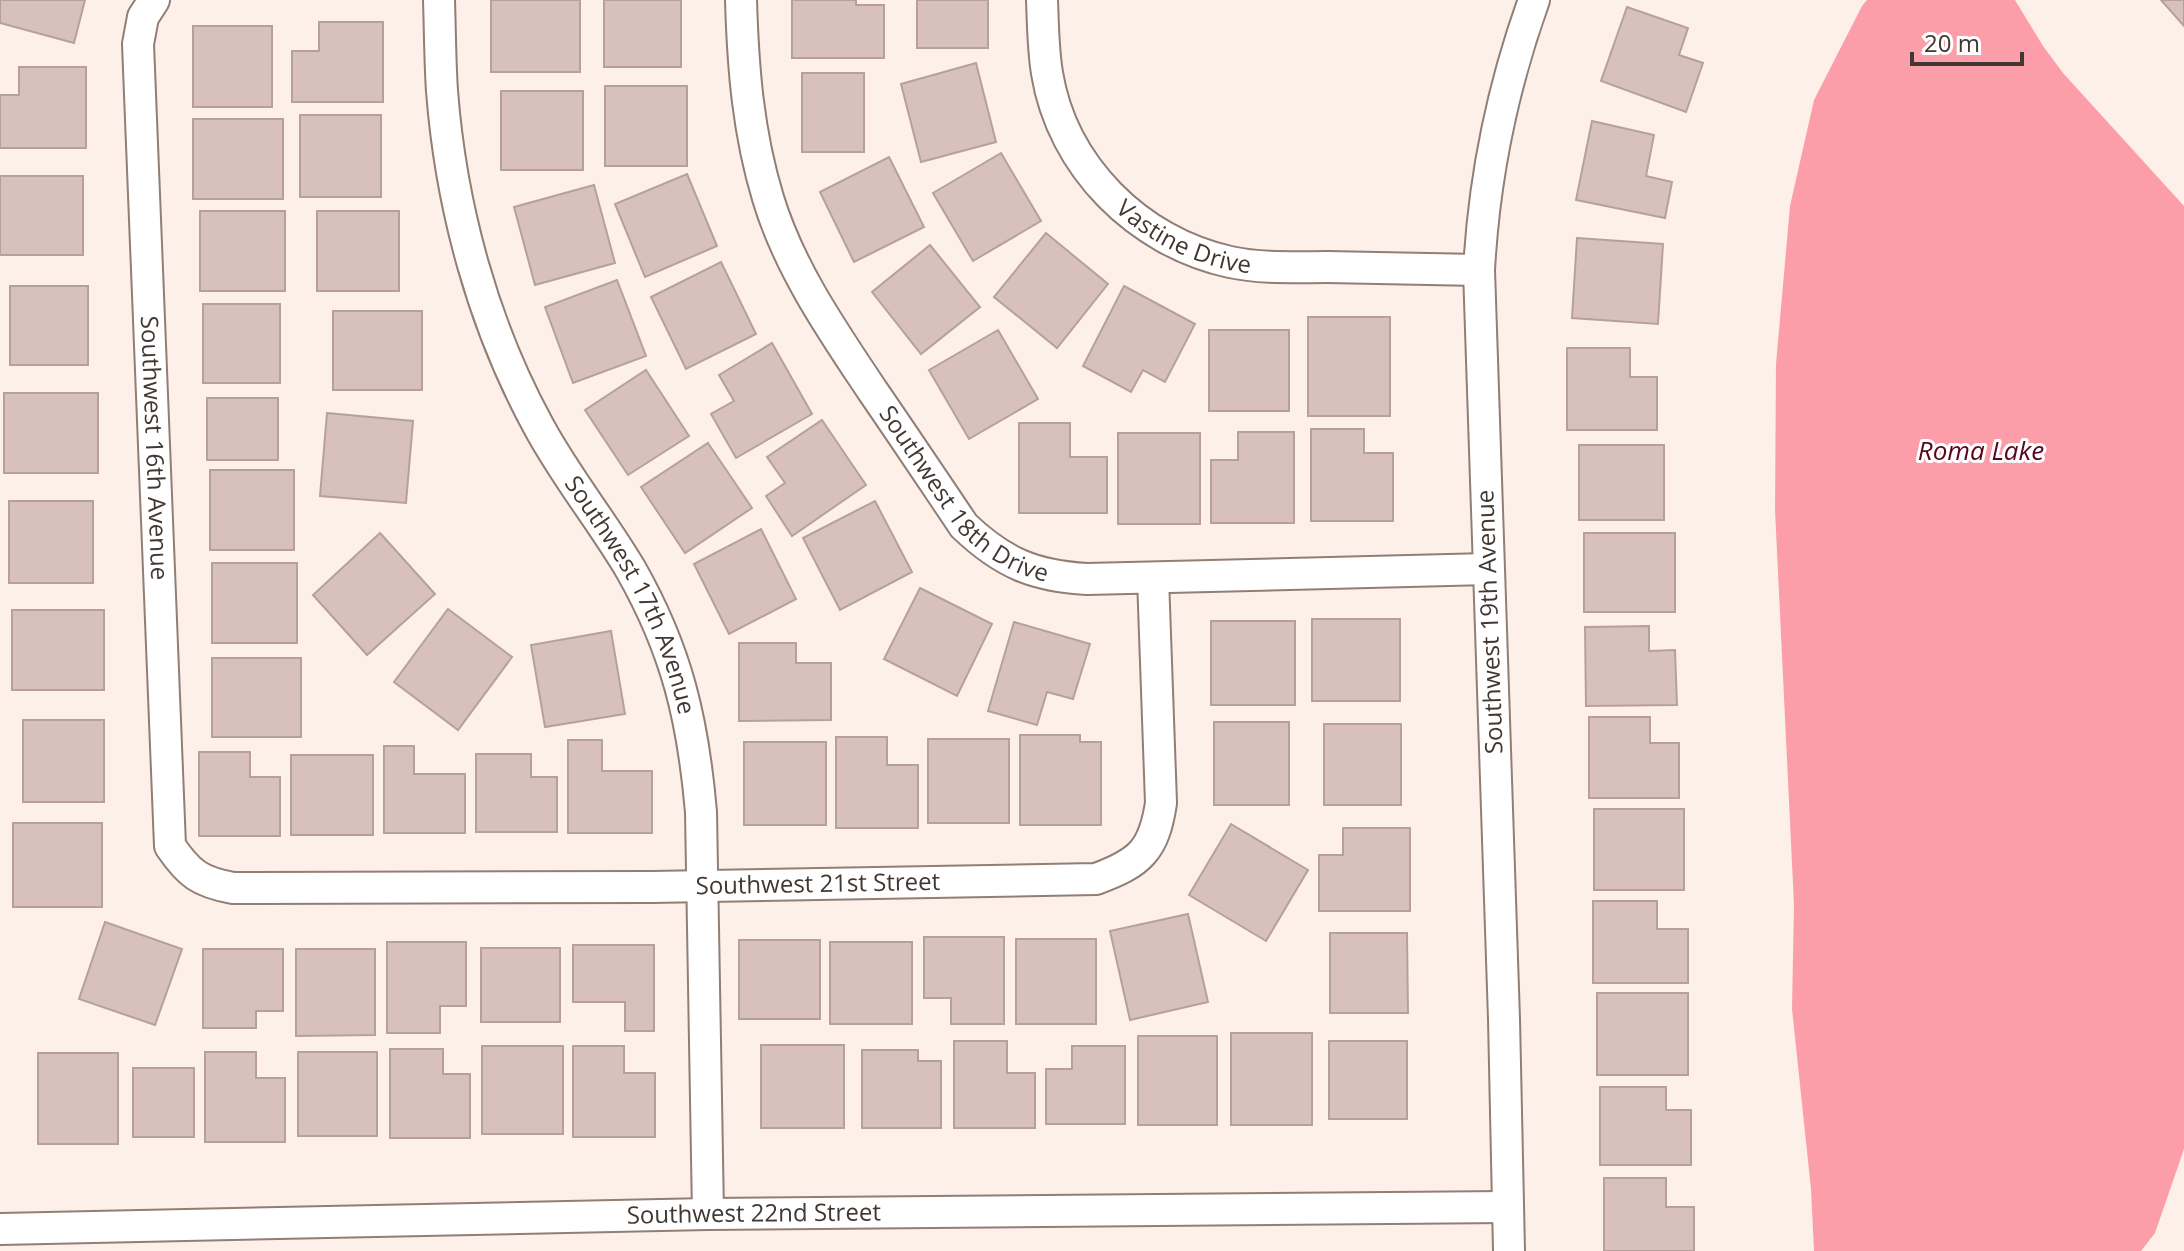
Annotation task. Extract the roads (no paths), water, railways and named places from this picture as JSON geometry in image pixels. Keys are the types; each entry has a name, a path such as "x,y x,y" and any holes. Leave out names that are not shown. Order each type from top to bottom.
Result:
{"street":[{"name":"Southwest 16th Avenue","path":"154,0 143,17 138,44 170,846 185,868 207,883"},
{"name":"Southwest 17th Avenue","path":"439,0 442,92 454,187 468,249 498,340 538,426 630,569 660,626 682,686 696,748 701,812 708,1214"},
{"name":"Southwest 18th Drive","path":"741,0 744,76 750,126 769,200 798,270 836,337 964,526 997,554 1034,572 1087,579 1488,569"},
{"name":"Vastine Drive","path":"1042,0 1047,74 1063,127 1076,152 1110,197 1154,232 1205,255 1259,266 1479,270"},
{"name":"Southwest 19th Avenue","path":"1509,1251 1504,1004 1479,270 1482,226 1498,127 1523,30 1534,0"},
{"name":"Southwest 21st Street","path":"207,883 233,888 702,886 1096,879 1124,869 1145,852 1157,828 1161,803 1153,578"},
{"name":"Southwest 22nd Street","path":"0,1229 708,1214 1507,1207"}],"water":[{"name":"Roma Lake","path":"1867,0 2015,0 2063,73 2184,206 2184,1149 2155,1233 2141,1251 1814,1251 1811,1189 1792,1009 1794,905 1775,510 1776,364 1790,206 1814,100"}]}
